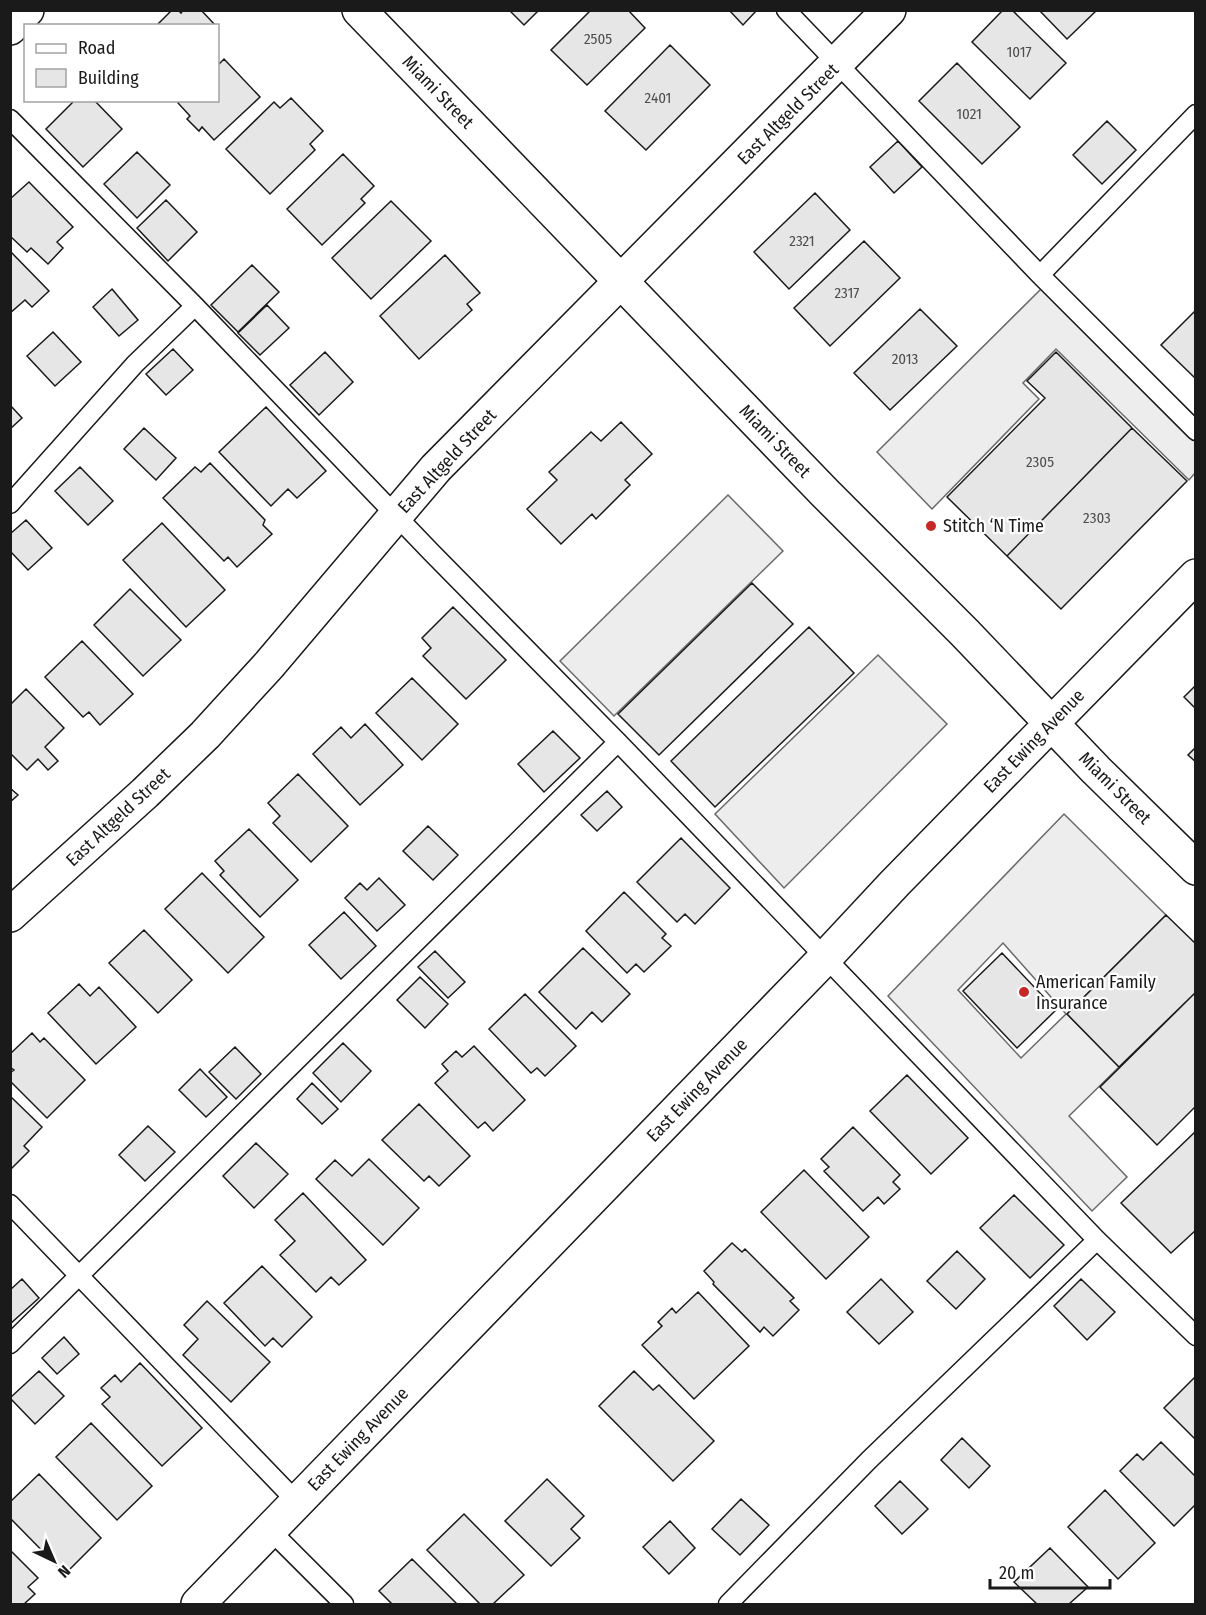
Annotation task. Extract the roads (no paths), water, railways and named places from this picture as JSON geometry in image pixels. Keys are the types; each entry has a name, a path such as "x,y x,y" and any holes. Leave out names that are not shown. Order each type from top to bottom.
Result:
{"street":[{"path":"10,28 27,10"},
{"name":"Miami Street","path":"359,10 825,493 964,632 1051,724 1196,868"},
{"name":"East Altgeld Street","path":"10,915 145,793 205,735 269,665 436,468 889,10"},
{"name":"East Ewing Avenue","path":"198,1605 826,957 902,875 1196,576"}],"lane":[{"path":"786,10 1196,432"},
{"path":"1040,274 1196,114"},
{"path":"10,119 618,742 1096,1240 1196,1336"},
{"path":"10,504 135,364 195,306"},
{"path":"10,1344 618,742"},
{"path":"10,1204 80,1274 297,1502"},
{"path":"728,1605 869,1460 1096,1240"},
{"path":"270,1530 344,1605"}],"place":[{"name":"Stitch ‘N Time","path":"931,526"},
{"name":"American Family Insurance","path":"1024,992"}]}
